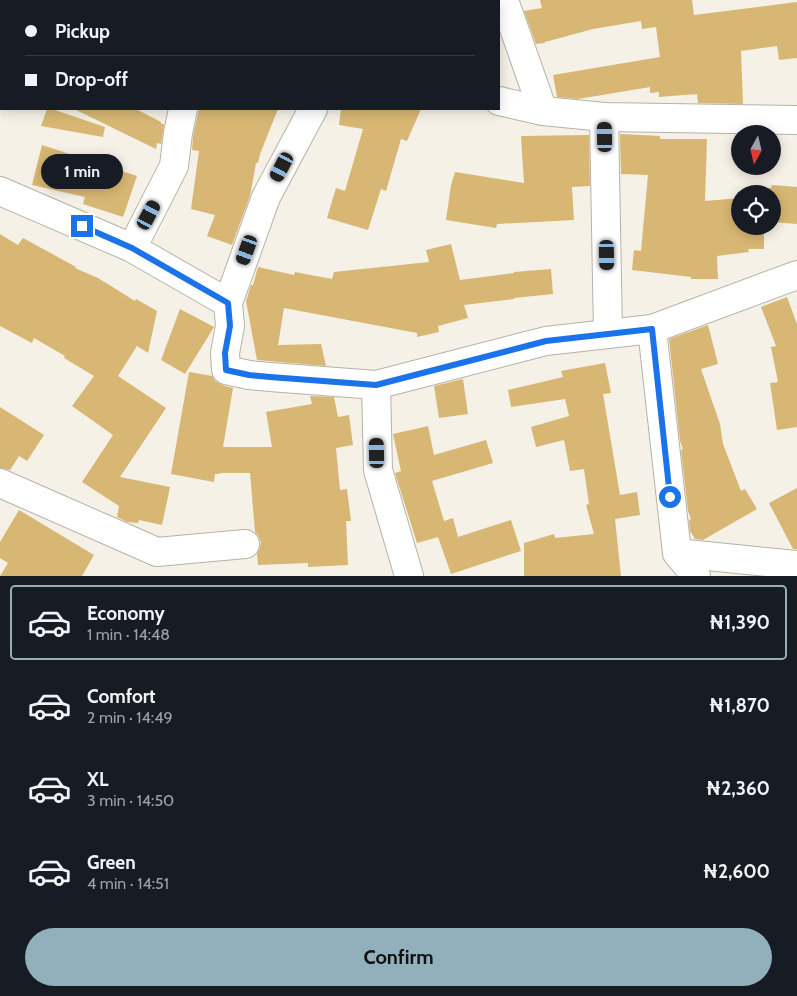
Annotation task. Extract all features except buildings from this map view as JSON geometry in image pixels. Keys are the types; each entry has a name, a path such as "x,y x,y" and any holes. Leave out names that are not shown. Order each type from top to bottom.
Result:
{"street":[{"path":"504,0 543,111"},
{"path":"500,101 543,111 604,117 797,120"},
{"path":"132,248 174,166 183,110"},
{"path":"312,110 266,197 228,303 230,326 225,353 226,370 249,375 376,385 546,341 652,329 797,274"},
{"path":"604,117 608,334"},
{"path":"0,191 132,248 228,303"},
{"path":"652,329 677,553 696,576"},
{"path":"376,385 378,470 408,576"},
{"path":"0,483 157,552 245,544"},
{"path":"677,553 797,565"}],"route":[{"path":"82,226 132,248 228,303 230,326 225,353 226,370 249,375 376,385 546,341 652,329 670,497"}]}
